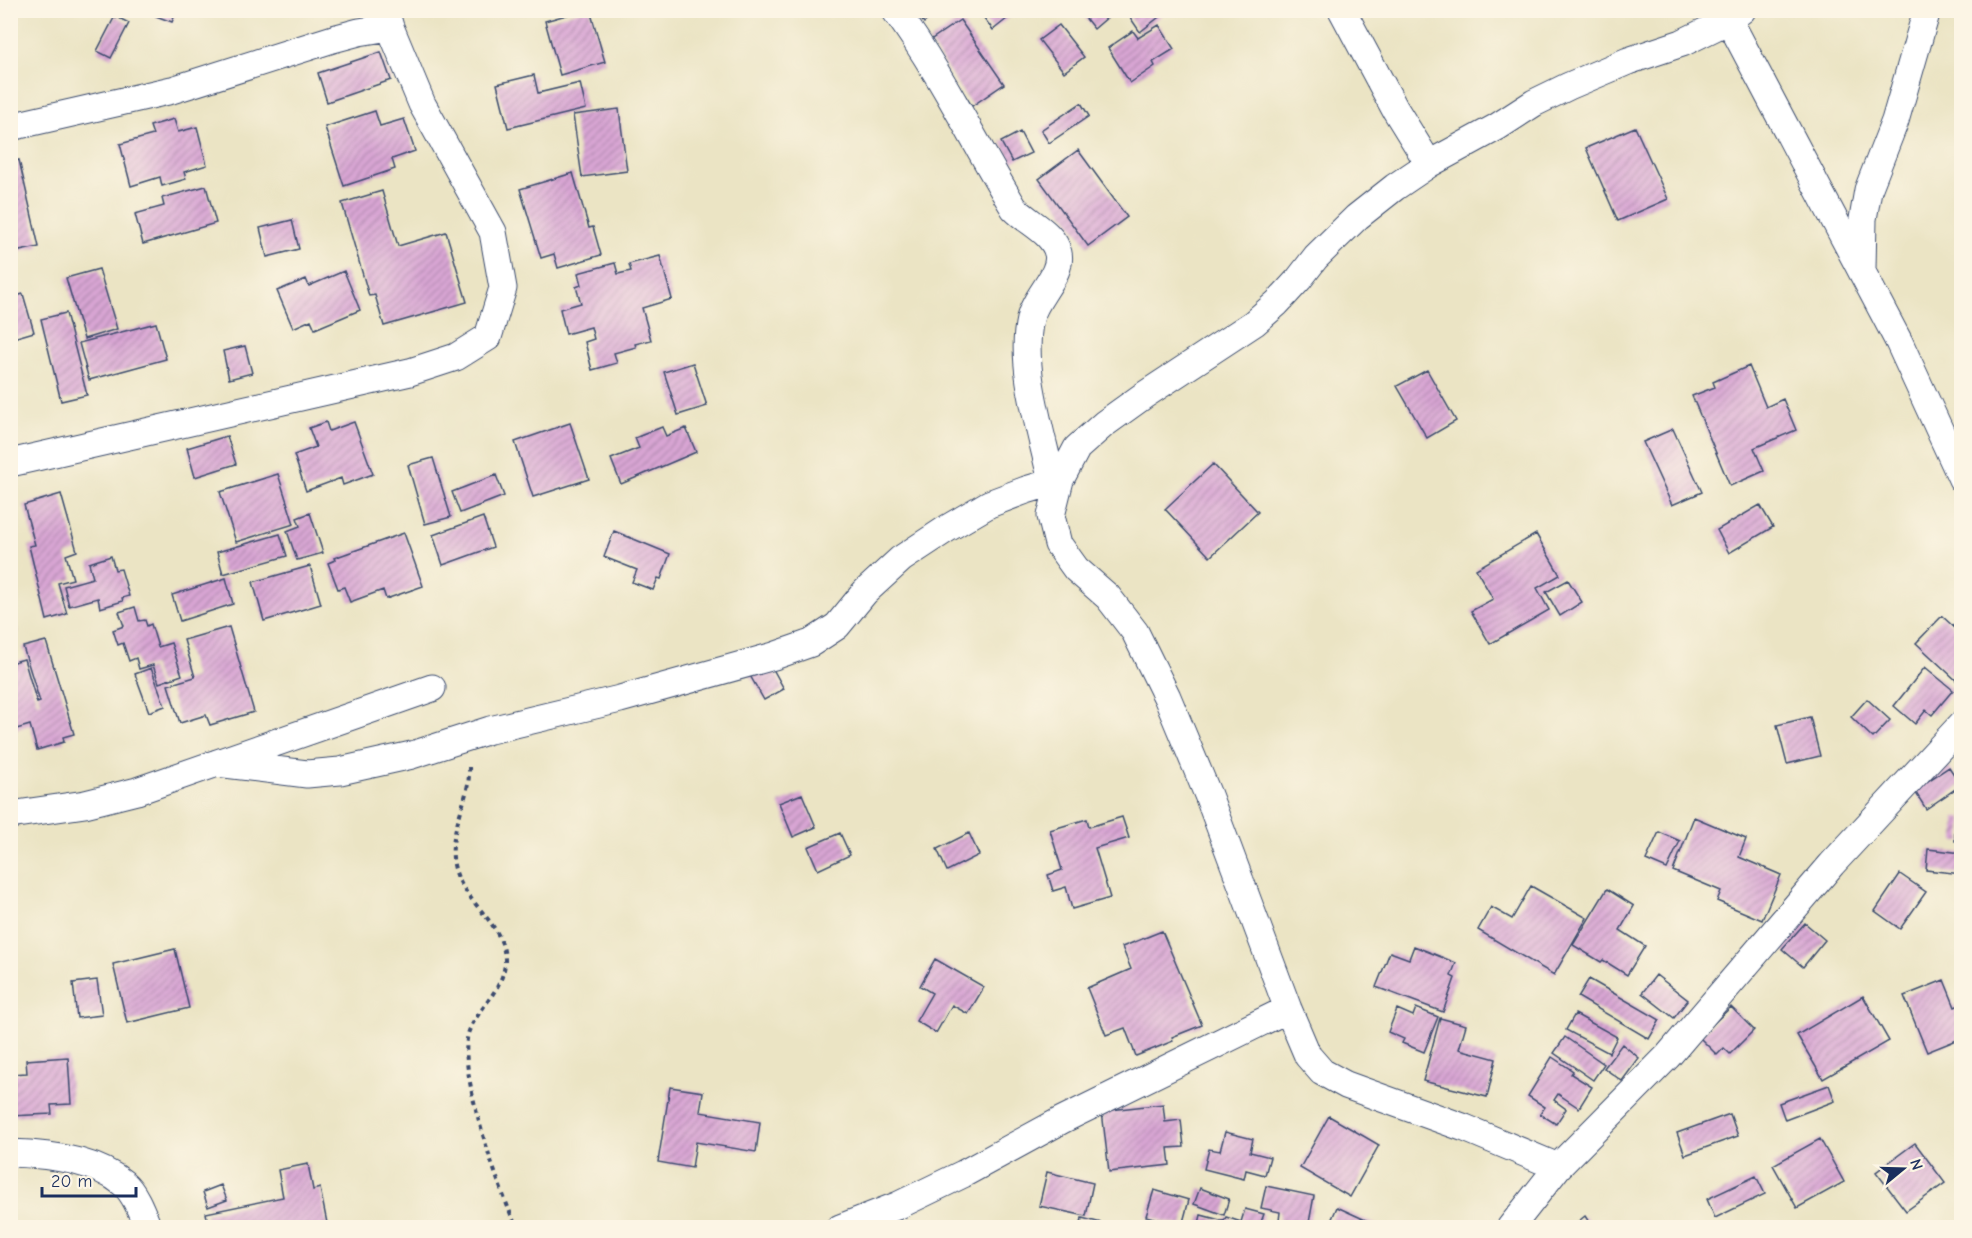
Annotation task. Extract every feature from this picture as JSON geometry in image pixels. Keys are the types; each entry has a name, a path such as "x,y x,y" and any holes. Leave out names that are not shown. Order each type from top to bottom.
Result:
{"street":[{"path":"895,10 950,93 1014,208 1024,219 1052,239 1058,254 1058,268 1036,300 1026,337 1033,393 1056,481 1051,516 1058,544 1076,568 1108,597 1135,632 1167,697 1208,795 1288,1009 1308,1056 1322,1072 1346,1085 1465,1128 1558,1167"},
{"path":"1342,10 1395,109 1429,164"},
{"path":"1862,271 1863,219 1868,190 1895,121 1927,10"},
{"path":"217,763 307,774 340,771 412,755 490,730 620,699 774,656 811,643 837,626 865,592 901,560 948,528 989,504 1056,481 1077,448 1104,424 1254,323 1277,303 1316,257 1357,217 1429,164 1497,127 1534,103 1569,86 1682,43 1736,15 1899,342 1962,479"},
{"path":"10,127 172,90 341,37 387,19 422,104 493,232 503,288 488,338 456,357 410,372 10,464"},
{"path":"10,815 85,804 137,791 432,688"},
{"path":"1510,1227 1558,1167 1668,1056 1832,864 1962,723"},
{"path":"840,1227 899,1205 963,1174 1062,1120 1288,1009"},
{"path":"10,1153 66,1159 95,1167 124,1183 139,1206 148,1227"}],"path":[{"path":"452,742 462,751 470,768 453,842 452,855 455,871 464,889 495,928 502,944 505,960 502,979 468,1033 466,1057 471,1093 505,1204 517,1227"}],"building":[{"path":"158,10 177,10 172,22 156,16"},
{"path":"590,10 605,62 560,75 545,21"},
{"path":"914,10 939,10 924,23"},
{"path":"978,10 1018,10 993,30"},
{"path":"1079,10 1116,10 1094,29"},
{"path":"1125,10 1168,10 1140,32"},
{"path":"115,16 129,23 111,58 97,51"},
{"path":"960,20 1004,84 972,106 929,41"},
{"path":"1059,25 1084,57 1064,72 1039,40"},
{"path":"1159,25 1174,49 1153,62 1155,66 1130,83 1108,48 1133,31 1138,38"},
{"path":"381,52 391,80 327,102 318,73"},
{"path":"534,75 538,93 580,83 586,109 508,128 497,84"},
{"path":"1081,103 1089,116 1049,143 1041,130"},
{"path":"619,109 627,171 582,177 573,115"},
{"path":"375,111 380,126 404,119 415,151 392,159 395,169 344,186 325,127"},
{"path":"174,119 178,132 197,127 207,165 184,172 186,179 162,186 160,177 131,186 120,144 153,135 150,126"},
{"path":"1635,127 1668,199 1618,221 1586,148"},
{"path":"1020,132 1031,153 1012,162 1001,142"},
{"path":"1078,150 1127,217 1088,246 1039,179"},
{"path":"19,160 39,247 10,253 10,162"},
{"path":"573,173 589,228 593,227 601,255 558,268 554,254 541,258 520,189"},
{"path":"206,186 216,223 143,244 135,214 164,206 162,198"},
{"path":"382,191 398,246 446,232 467,302 384,326 375,295 369,296 342,203"},
{"path":"292,220 299,249 267,257 260,228"},
{"path":"660,256 672,299 642,308 651,340 614,353 617,363 592,370 585,342 594,339 591,327 566,334 560,309 581,303 576,287 581,285 578,273 615,263 618,274 631,271 629,264"},
{"path":"99,269 117,329 84,339 66,278"},
{"path":"344,271 360,310 315,329 311,320 293,328 277,291 306,279 309,286"},
{"path":"23,294 34,332 10,339 10,298"},
{"path":"66,313 87,395 61,401 41,319"},
{"path":"156,323 166,359 89,380 79,343"},
{"path":"245,346 252,373 229,379 223,351"},
{"path":"693,363 707,406 678,415 664,372"},
{"path":"1749,366 1766,407 1783,399 1796,430 1754,448 1764,471 1730,486 1692,396 1715,387 1713,382"},
{"path":"1427,370 1456,421 1427,438 1397,386"},
{"path":"326,422 329,431 354,422 373,474 343,485 341,478 306,491 294,455 316,447 309,428"},
{"path":"570,423 589,479 533,497 515,442"},
{"path":"662,427 666,436 686,428 696,452 621,484 611,459 639,448 635,438"},
{"path":"1673,429 1702,492 1672,505 1643,442"},
{"path":"227,436 236,464 195,477 187,448"},
{"path":"433,458 451,517 425,524 408,465"},
{"path":"1213,464 1258,512 1210,557 1165,509"},
{"path":"278,474 294,524 236,542 220,492"},
{"path":"496,475 504,496 460,513 452,492"},
{"path":"61,494 77,551 66,555 73,579 58,583 67,614 47,620 29,546 35,545 24,505"},
{"path":"1760,505 1773,527 1729,553 1717,530"},
{"path":"310,513 323,553 297,560 287,531 300,526 297,518"},
{"path":"483,517 493,547 443,565 433,535"},
{"path":"614,531 670,554 661,579 658,578 653,590 632,582 637,570 604,557"},
{"path":"404,533 423,586 386,599 383,590 350,602 344,587 338,589 328,563 335,560 334,558"},
{"path":"280,534 287,556 223,574 217,552"},
{"path":"1536,534 1560,575 1537,588 1549,610 1490,644 1471,611 1493,599 1476,569"},
{"path":"111,556 115,570 121,569 129,596 122,598 123,601 100,608 98,598 69,606 64,586 93,578 89,563"},
{"path":"310,566 321,604 264,621 253,582"},
{"path":"226,578 233,604 180,621 172,595"},
{"path":"1568,580 1582,602 1560,616 1546,592"},
{"path":"135,607 139,621 145,620 147,626 151,624 158,647 171,643 182,675 159,683 153,665 139,669 136,658 129,661 123,643 118,645 113,630 124,626 119,612"},
{"path":"10,608 18,632 10,634"},
{"path":"1942,616 1956,629 1962,623 1962,679 1958,682 1916,643"},
{"path":"229,627 254,712 210,725 206,715 180,723 168,685 195,677 184,640"},
{"path":"46,641 74,734 63,737 64,742 37,750 30,725 10,731 10,663 24,659 37,703 40,702 23,647"},
{"path":"768,660 784,689 764,700 748,672"},
{"path":"1925,667 1953,690 1932,715 1926,710 1915,724 1894,706"},
{"path":"151,668 165,706 149,712 135,674"},
{"path":"1867,699 1890,720 1873,738 1851,717"},
{"path":"1810,717 1820,756 1787,764 1777,725"},
{"path":"1949,767 1961,785 1926,809 1914,790"},
{"path":"802,794 816,827 793,837 779,803"},
{"path":"1122,817 1129,838 1095,848 1110,898 1072,909 1066,887 1053,891 1048,875 1062,870 1050,830 1087,819 1089,827"},
{"path":"1694,817 1746,839 1739,857 1781,875 1762,920 1717,901 1721,891 1673,871"},
{"path":"1955,817 1962,817 1962,841 1955,841"},
{"path":"1659,832 1680,841 1667,869 1646,860"},
{"path":"840,833 850,855 818,870 808,847"},
{"path":"969,833 979,855 947,871 937,849"},
{"path":"1928,849 1962,853 1962,874 1926,870"},
{"path":"1900,874 1926,892 1900,929 1875,911"},
{"path":"1531,886 1587,918 1554,975 1478,930 1491,907 1512,919"},
{"path":"1607,889 1634,906 1620,930 1645,946 1627,975 1573,945"},
{"path":"1805,923 1825,940 1803,967 1782,949"},
{"path":"1162,931 1202,1025 1172,1037 1173,1041 1136,1056 1125,1028 1106,1035 1087,988 1131,969 1122,947"},
{"path":"1414,946 1456,963 1451,976 1455,978 1443,1012 1376,987 1390,952 1409,959"},
{"path":"175,949 189,1008 127,1023 113,964"},
{"path":"935,959 984,987 968,1014 952,1005 936,1033 916,1021 932,993 920,986"},
{"path":"1656,975 1688,1000 1674,1018 1642,993"},
{"path":"1589,979 1660,1020 1649,1039 1578,997"},
{"path":"97,980 102,1015 77,1018 73,983"},
{"path":"1944,980 1955,1007 1962,1004 1962,1038 1927,1052 1904,996"},
{"path":"1863,996 1889,1041 1823,1079 1797,1035"},
{"path":"1731,1007 1754,1030 1730,1054 1724,1048 1717,1055 1699,1037"},
{"path":"1416,1008 1438,1017 1424,1052 1402,1043 1404,1039 1388,1032 1397,1009 1413,1016"},
{"path":"1575,1014 1617,1037 1609,1053 1566,1030"},
{"path":"1440,1018 1466,1025 1459,1049 1496,1059 1487,1097 1423,1081"},
{"path":"1565,1037 1604,1064 1593,1080 1554,1053"},
{"path":"1622,1044 1639,1058 1622,1081 1604,1068"},
{"path":"68,1057 71,1104 51,1105 52,1114 10,1116 10,1074 27,1073 26,1060"},
{"path":"1552,1057 1573,1071 1571,1074 1592,1087 1579,1108 1558,1094 1554,1100 1566,1109 1556,1124 1540,1114 1545,1107 1528,1096"},
{"path":"1829,1085 1835,1101 1785,1120 1779,1103"},
{"path":"670,1087 703,1092 700,1112 760,1122 756,1152 696,1142 692,1168 658,1162"},
{"path":"1163,1104 1165,1122 1181,1120 1184,1147 1168,1148 1170,1165 1109,1172 1102,1111"},
{"path":"1730,1114 1738,1136 1685,1155 1677,1133"},
{"path":"1329,1116 1379,1145 1350,1197 1300,1168"},
{"path":"1225,1132 1253,1139 1250,1152 1270,1157 1265,1175 1246,1170 1244,1179 1204,1169 1209,1149 1220,1151"},
{"path":"1820,1139 1844,1182 1797,1208 1773,1165"},
{"path":"1915,1143 1945,1183 1906,1211 1876,1172"},
{"path":"308,1164 313,1190 320,1188 328,1228 209,1228 206,1213 283,1197 278,1170"},
{"path":"1047,1172 1093,1183 1086,1216 1039,1206"},
{"path":"1756,1176 1765,1194 1715,1218 1707,1199"},
{"path":"221,1185 227,1200 208,1207 203,1192"},
{"path":"1266,1186 1314,1196 1308,1228 1287,1228 1288,1223 1279,1221 1280,1212 1261,1208"},
{"path":"1200,1188 1229,1199 1224,1215 1194,1204"},
{"path":"1154,1190 1189,1200 1182,1226 1146,1216"},
{"path":"1337,1207 1383,1228 1328,1228"},
{"path":"1245,1209 1264,1214 1261,1222 1269,1224 1268,1228 1198,1228 1201,1215 1224,1221 1226,1217 1241,1222"},
{"path":"1585,1216 1593,1228 1570,1228"},
{"path":"1082,1218 1117,1227 1117,1228 1080,1228"}]}
